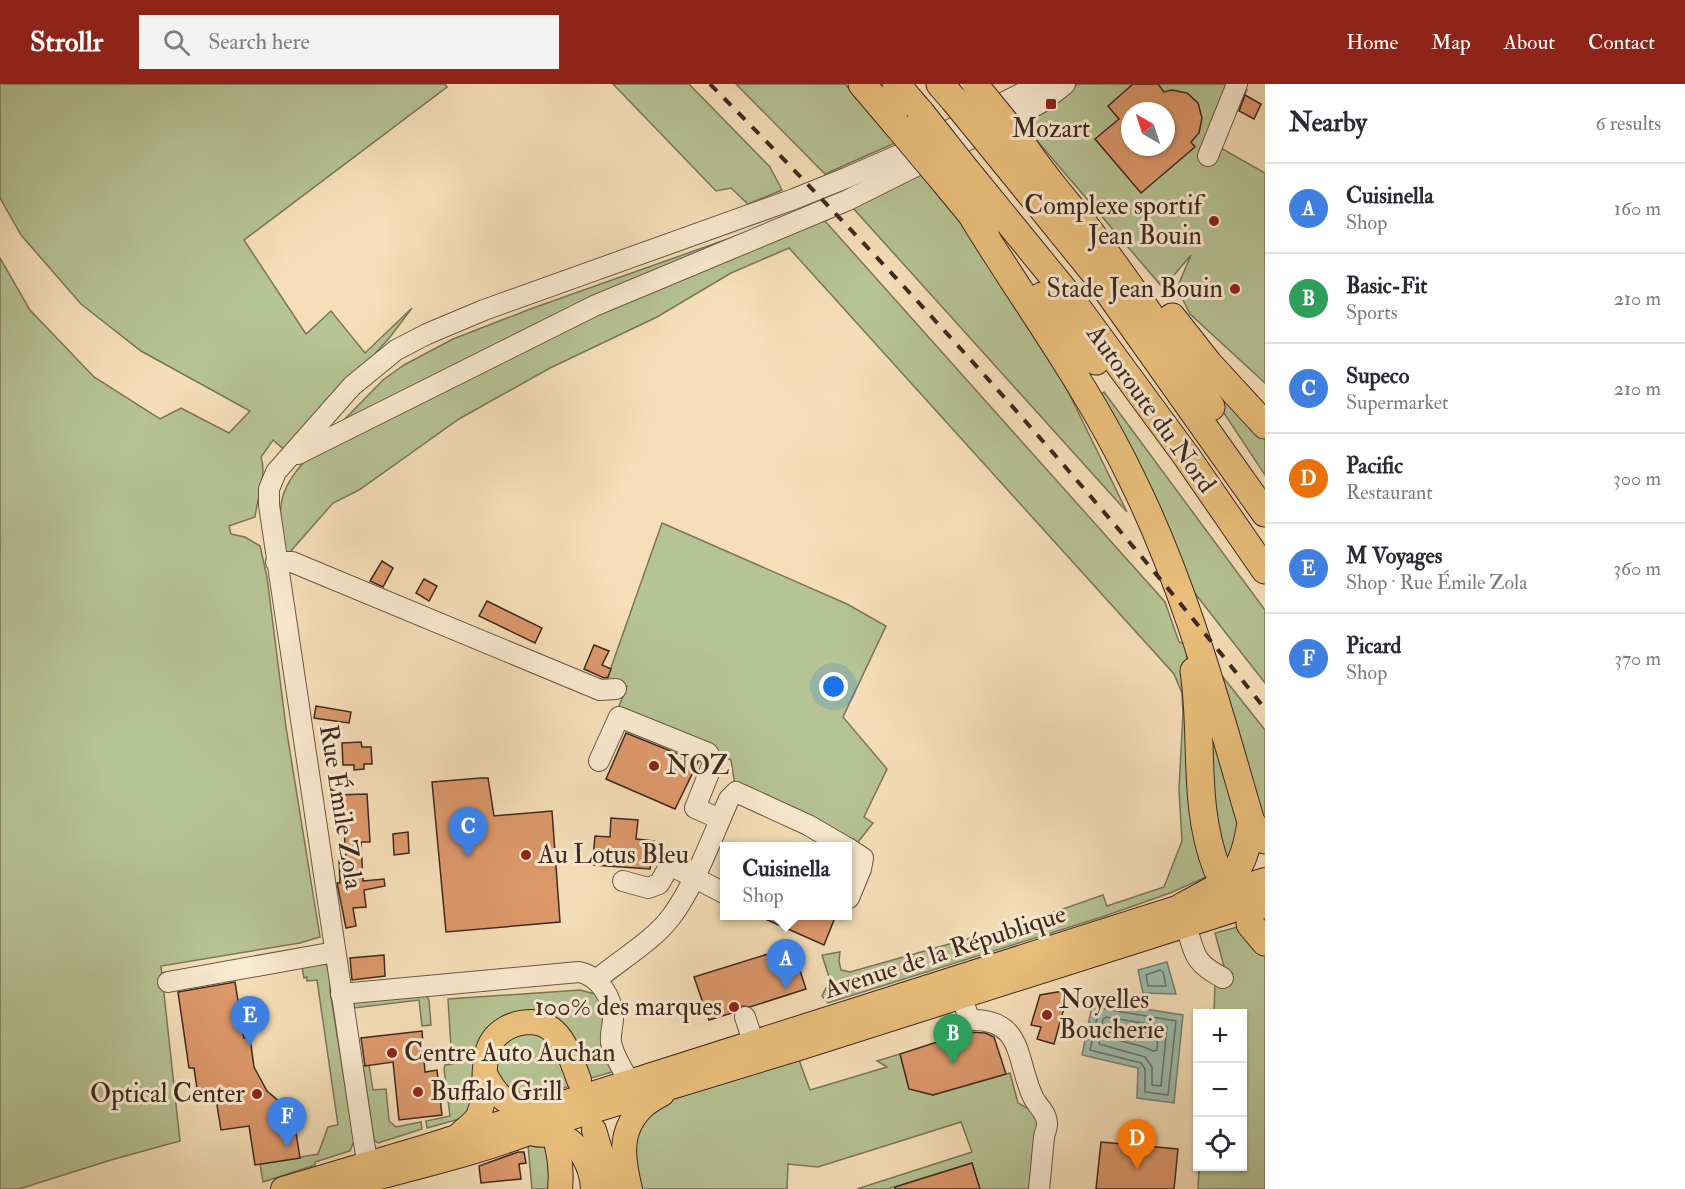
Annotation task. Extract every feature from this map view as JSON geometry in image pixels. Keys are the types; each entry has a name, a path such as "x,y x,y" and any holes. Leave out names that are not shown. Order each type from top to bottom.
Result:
{"highway":[{"path":"862,84 896,124 955,175 974,219 1060,350 1121,457 1152,523 1183,602 1202,651 1258,831 1237,870 1185,916"},
{"name":"Autoroute du Nord","path":"896,84 921,113 955,175 1068,295 1187,457 1265,570"},
{"path":"961,89 1010,148 1034,163 1090,233 1164,334 1265,489"},
{"path":"1010,148 1039,158 1103,231 1209,364 1265,425"},
{"name":"Autoroute du Nord","path":"1010,148 1097,276 1265,513"},
{"path":"974,219 1006,252 1144,423 1187,457"},
{"path":"1183,602 1199,711 1200,800 1209,850 1217,869"}],"main road":[{"name":"Avenue de la République","path":"370,1177 428,1166 543,1134 556,1122 635,1097 666,1090 961,997 1185,916 1265,880"},
{"name":"Avenue de la République","path":"370,1177 458,1136 753,1041 1185,916 1259,915"},
{"path":"458,1136 479,1115 484,1099 485,1058 495,1036 508,1027 530,1022 549,1027 564,1042 579,1080"},
{"path":"485,1074 505,1101 515,1106 542,1108"},
{"path":"630,1189 623,1157 624,1142 640,1111 666,1090"},
{"path":"594,1130 612,1189"},
{"path":"543,1134 559,1151 562,1171 560,1189"},
{"path":"543,1134 570,1141 582,1154 588,1165 593,1189"},
{"path":"283,1189 370,1177"},
{"path":"334,1189 370,1177"}],"street":[{"name":"Rue Émile Zola","path":"370,1177 276,562 269,494 271,483 283,463 352,386 396,350 427,334 484,310 794,199 846,178 908,151 1040,84"},
{"path":"283,463 326,439 594,306 848,200 1018,115 1065,84"},
{"path":"1208,156 1237,84"},
{"path":"276,562 292,562 600,690 616,689"},
{"path":"599,761 619,717 708,753 713,763 694,808 720,819"},
{"path":"596,980 666,923 681,902 729,799 736,792 808,825 837,842"},
{"path":"852,851 863,858 852,891"},
{"path":"623,881 648,888 659,884 670,865 720,891"},
{"path":"1185,916 1197,958 1208,970 1223,978"},
{"path":"168,982 335,952"},
{"path":"341,994 579,972 588,974 606,993 612,1007 611,1042 629,1081"},
{"path":"961,997 970,1020 983,1019 1008,1030 1014,1039 1033,1098 1046,1116 1039,1189"},
{"path":"745,1017 753,1041"}],"green space":[{"path":"0,84 445,84 447,87 244,240 306,334 331,311 365,353 412,308 390,337 287,452 273,440 261,457 263,471 255,517 229,526 231,534 245,537 260,546 267,577 286,727 320,937 300,943 161,966 180,1141 19,1189 0,1189 0,258 30,310 94,377 160,419 181,408 229,433 250,411 141,351 81,304 21,235 0,198"},
{"path":"613,84 689,84 770,167 782,190 748,204 731,188 716,191"},
{"path":"736,84 845,84 895,143 825,174"},
{"name":"Complexe sportif Jean Bouin","path":"1077,84 1233,84 1247,90 1219,147 1265,173 1265,383 1190,314 1177,288 1191,255 1163,288 1021,122 1065,96"},
{"path":"921,174 965,228 1058,371 1127,512 852,207 825,221 1165,602 1179,642 1185,644 1213,874 1170,893 1105,916 828,1003 822,996 830,980 822,955 840,952 841,970 850,972 1017,925 1103,895 1107,906 1164,887 1182,841 1179,789 1182,693 1174,674 789,248 731,273 657,317 550,368 459,419 359,490 333,503 289,553 284,551 281,503 288,484 304,462 512,350"},
{"path":"798,214 341,423 383,380 404,365 453,339 533,308"},
{"path":"1104,392 1265,610 1265,683 1197,596 1179,569 1097,398"},
{"path":"1231,397 1265,438 1265,475 1220,407"},
{"path":"662,523 847,604 886,626 843,717 887,769 864,817 873,823 858,842 808,825 736,792 731,760 617,711 627,686 607,679"},
{"path":"1223,677 1265,730 1265,823 1217,683"},
{"path":"1207,712 1239,818 1230,859 1226,862 1218,838"},
{"path":"1241,926 1265,955 1265,1189 1198,1189 1199,1171 1247,1171 1247,1009 1214,1009 1215,980 1224,988 1233,977 1225,970 1215,933"},
{"path":"321,963 328,967 354,1141 350,1151 263,1182 260,1164 318,1154 328,1127 338,1125 317,980 307,981 307,977 304,978 302,967"},
{"path":"580,990 595,994 605,1006 612,1072 588,1079 539,1014 474,1068 470,1116 427,1128 426,1121 450,1116 444,1069 445,1065 452,1064 448,999"},
{"path":"426,993 431,1025 422,1026 419,1000 354,1008 353,1001"},
{"path":"522,1032 547,1036 572,1085 547,1094 525,1097 498,1086 496,1053 504,1043"},
{"path":"900,1054 909,1089 933,1095 1010,1073 1018,1103 1029,1109 1039,1120 1034,1189 980,1189 972,1163 888,1189 857,1189 972,1152 961,1122 818,1167 788,1164 787,1189 640,1189 632,1157 641,1122 670,1100 799,1060 810,1090 887,1067 877,1061"},
{"path":"369,1065 373,1090 386,1089 389,1121 396,1127 421,1122 422,1129 378,1143 374,1140 363,1066"},
{"path":"551,1141 555,1189 532,1189 528,1145"}],"water":[{"path":"1167,962 1176,994 1143,993 1138,970"},
{"path":"1093,1001 1183,1015 1174,1103 1137,1098 1138,1068 1082,1055"}],"building":[{"path":"1133,84 1158,84 1164,92 1172,90 1187,93 1198,103 1202,118 1199,133 1191,142 1195,147 1141,193 1095,139 1119,119 1108,106"},
{"path":"1245,95 1261,104 1254,119 1239,111"},
{"path":"382,561 393,568 383,587 370,581"},
{"path":"424,579 437,586 429,601 416,593"},
{"path":"487,601 542,628 535,643 479,616"},
{"path":"594,645 609,651 602,665 611,669 608,677 604,678 584,669"},
{"path":"316,706 351,712 349,723 314,718"},
{"name":"NOZ","path":"626,733 698,762 675,809 606,779"},
{"path":"361,742 362,747 371,747 372,764 364,764 364,769 354,770 354,765 343,765 342,743"},
{"path":"488,778 494,816 552,811 560,922 446,932 432,782"},
{"path":"367,794 370,842 361,842 363,881 384,879 385,886 364,890 366,907 353,908 356,926 346,928 337,883 340,883 339,860 346,859 344,829 336,830 335,795"},
{"path":"611,818 638,820 636,839 654,841 650,869 594,865 595,836 610,837"},
{"path":"408,832 409,853 394,855 393,834"},
{"path":"767,920 834,920 824,945"},
{"path":"781,950 784,959 795,955 806,989 750,1007 742,1006 735,1012 709,1020 694,977"},
{"path":"384,955 385,976 352,980 350,958"},
{"path":"235,982 244,1038 250,1038 254,1067 267,1091 293,1113 300,1158 255,1165 249,1126 221,1130 216,1099 199,1102 194,1068 189,1068 178,992"},
{"name":"Noyelles Boucherie","path":"1069,990 1054,1044 1037,1039 1041,1027 1031,1025 1040,995"},
{"path":"422,1031 425,1072 437,1070 442,1115 399,1120 393,1062 365,1066 361,1038"},
{"path":"968,1032 985,1033 994,1037 1006,1074 933,1095 909,1089 900,1054"},
{"path":"1101,1142 1178,1149 1174,1189 1096,1189"},
{"path":"524,1152 526,1163 519,1164 521,1179 481,1183 479,1166"},
{"path":"972,1163 980,1189 895,1189 895,1187"}],"railway":[{"path":"710,84 855,234 996,389 1133,547 1265,709"}],"place":[{"name":"Mozart","path":"1051,104"},
{"name":"Complexe sportif Jean Bouin","path":"1214,221"},
{"name":"Stade Jean Bouin","path":"1235,289"},
{"name":"NOZ","path":"654,766"},
{"name":"Au Lotus Bleu","path":"526,855"},
{"name":"Supeco","path":"468,857"},
{"name":"Cuisinella","path":"786,989"},
{"name":"100% des marques","path":"734,1007"},
{"name":"Noyelles Boucherie","path":"1047,1015"},
{"name":"M Voyages","path":"250,1046"},
{"name":"Centre Auto Auchan","path":"392,1053"},
{"name":"Basic-Fit","path":"953,1064"},
{"name":"Buffalo Grill","path":"418,1092"},
{"name":"Optical Center","path":"257,1094"},
{"name":"Picard","path":"287,1147"},
{"name":"Pacific","path":"1137,1169"}]}
